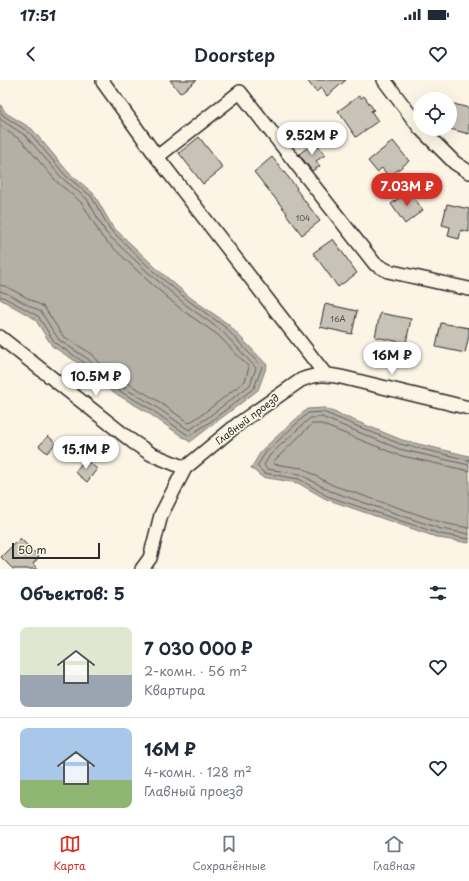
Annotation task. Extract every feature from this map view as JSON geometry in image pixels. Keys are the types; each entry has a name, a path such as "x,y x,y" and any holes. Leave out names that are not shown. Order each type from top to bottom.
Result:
{"street":[{"path":"103,80 157,157 319,375 341,377 469,408"},
{"path":"384,80 413,119"},
{"path":"157,157 240,92 374,264 388,271 469,289"},
{"path":"428,136 455,163 469,172"},
{"path":"0,337 133,442 151,454 185,468 161,515 150,558 142,569"},
{"name":"Главный проезд","path":"185,468 238,424 301,380 319,375"}],"water":[{"path":"0,104 6,113 32,129 68,172 94,194 112,226 156,268 191,298 228,324 267,365 258,390 190,442 147,412 99,384 83,366 52,346 35,319 0,299"},
{"path":"324,408 402,440 469,456 469,543 439,538 326,499 298,483 262,477 251,468 262,450 307,409"}],"building":[{"path":"170,80 197,80 180,93"},
{"path":"307,80 346,80 327,96 321,88 316,92"},
{"path":"359,96 361,98 364,96 374,110 371,111 378,121 356,137 338,111"},
{"path":"457,105 469,108 469,134 457,131"},
{"path":"199,137 223,168 203,184 179,153"},
{"path":"393,141 409,161 389,177 382,168 377,172 368,161"},
{"path":"315,142 325,155 316,161 320,166 312,171 299,154"},
{"path":"272,157 297,188 296,189 320,221 302,235 286,214 287,213 254,172"},
{"path":"409,191 423,210 405,224 391,204"},
{"path":"447,204 469,209 469,232 461,230 459,239 448,236 450,227 442,225"},
{"path":"333,239 357,273 338,287 313,253"},
{"path":"325,304 357,311 352,334 320,327"},
{"path":"380,313 411,319 406,343 375,337"},
{"path":"441,323 469,328 465,353 436,347"},
{"path":"48,436 56,443 47,453 39,446"},
{"path":"85,459 97,469 87,482 75,472"},
{"path":"20,538 39,557 33,564 38,569 13,569 1,557"}]}
